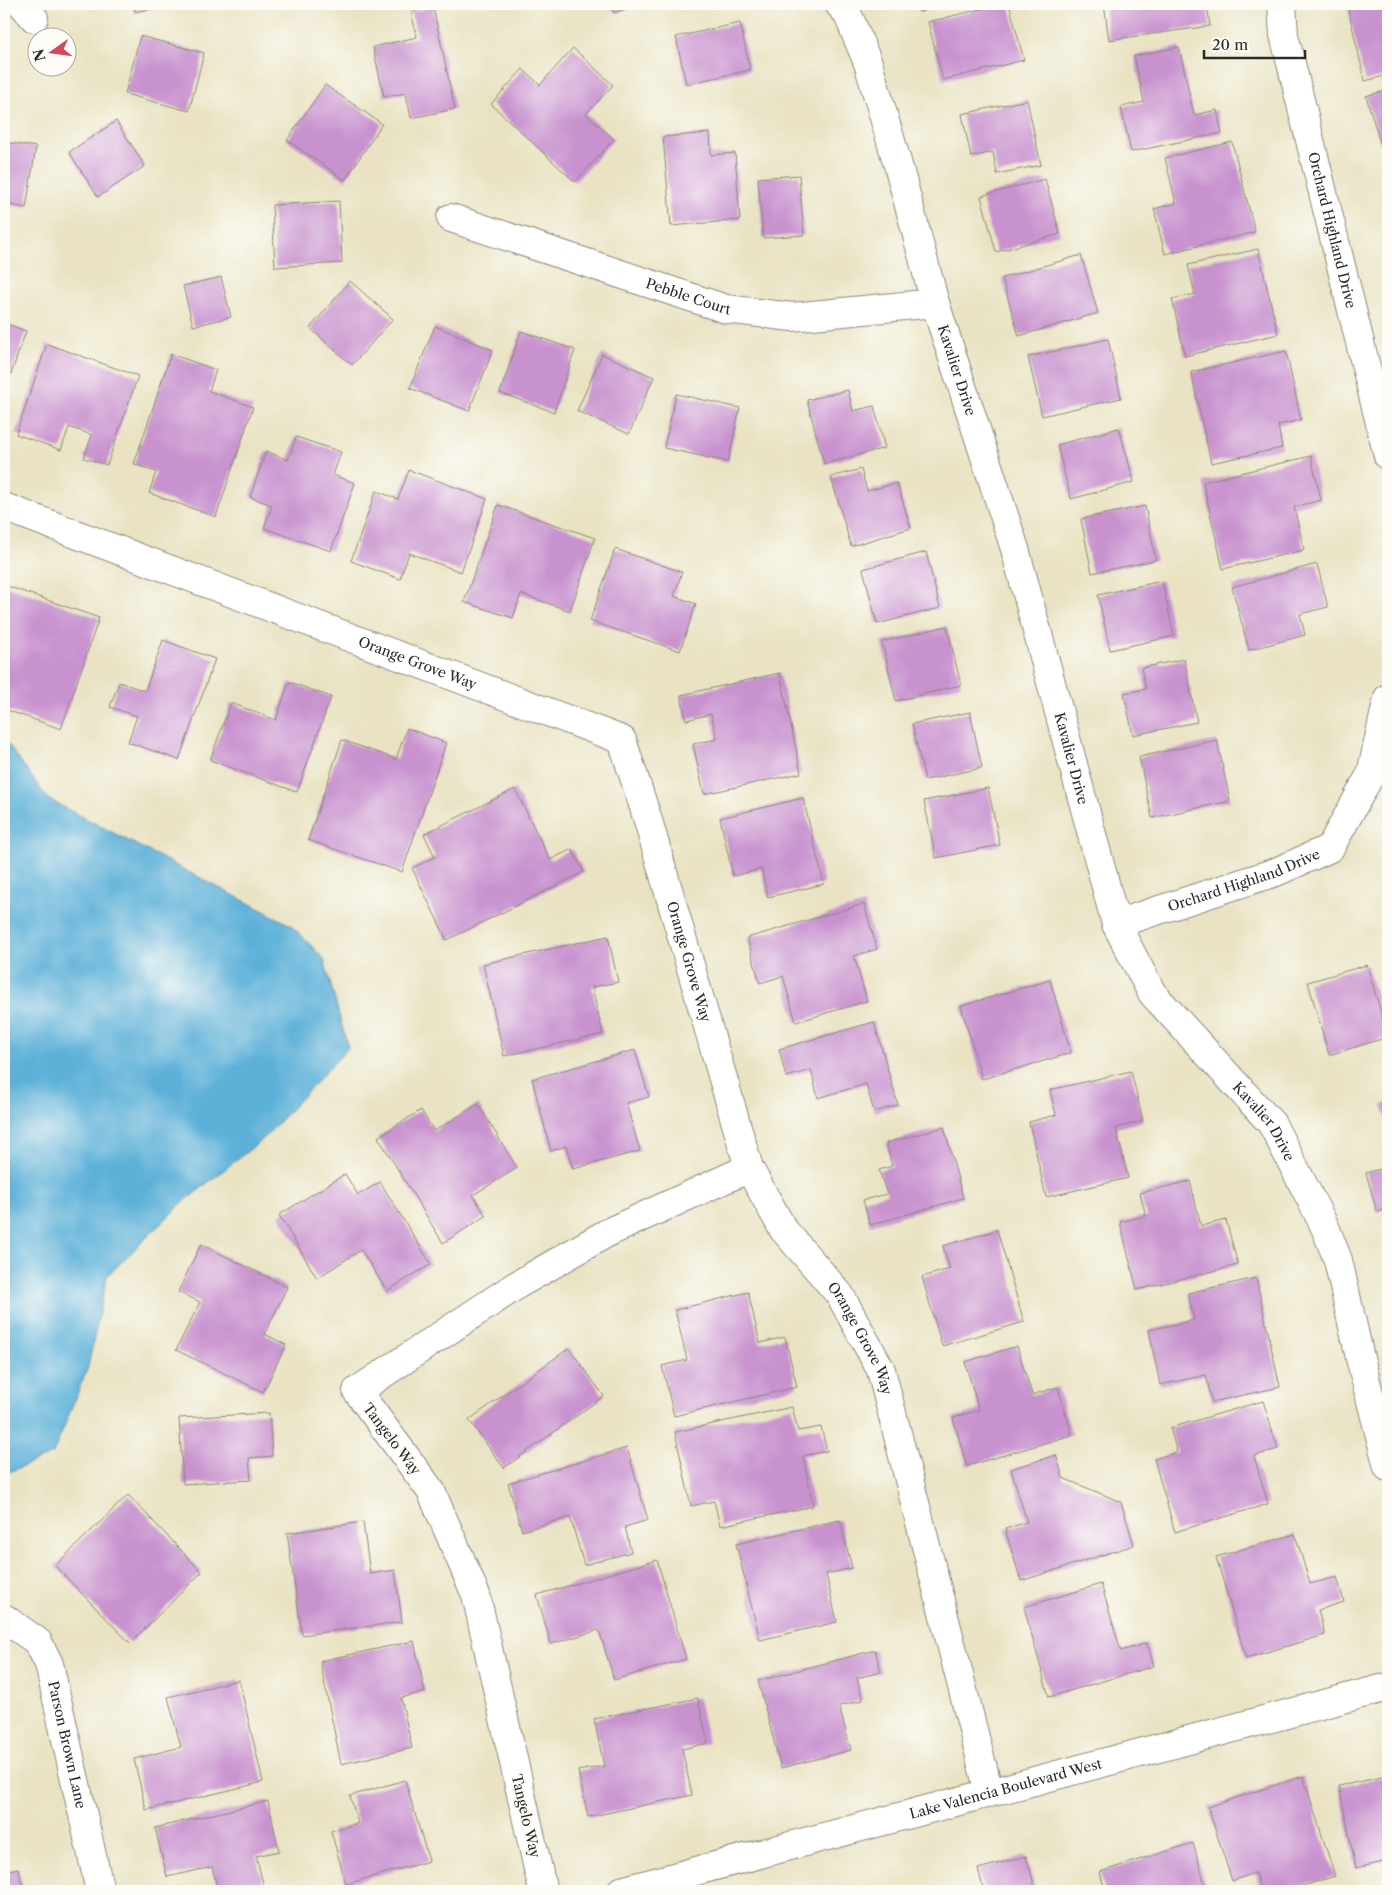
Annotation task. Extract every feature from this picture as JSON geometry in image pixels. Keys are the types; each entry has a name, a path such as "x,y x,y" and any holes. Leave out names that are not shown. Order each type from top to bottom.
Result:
{"street":[{"name":"Kavalier Drive","path":"839,4 848,15 868,63 900,172 935,303 1015,549 1116,924 1152,993 1272,1124 1326,1227 1338,1260 1360,1358 1388,1467"},
{"name":"Orchard Highland Drive","path":"1282,4 1284,35 1388,456"},
{"name":"Pebble Court","path":"450,218 726,309 792,317 935,303"},
{"name":"Orange Grove Way","path":"4,507 622,740 647,817 749,1168 783,1229 840,1296 882,1370 989,1792"},
{"name":"Orchard Highland Drive","path":"1116,924 1276,872 1330,848 1371,774 1388,698"},
{"name":"Tangelo Way","path":"543,1891 476,1595 431,1491 357,1391 517,1285 607,1232 749,1168"},
{"name":"Parson Brown Lane","path":"4,1618 38,1642 49,1664 100,1891"},
{"name":"Lake Valencia Boulevard West","path":"622,1891 1388,1686"}],"water":[{"path":"4,739 48,799 291,925 324,959 348,1048 263,1139 180,1205 107,1276 88,1367 53,1454 4,1474"}],"building":[{"path":"133,4 170,4 170,5 135,12"},
{"path":"611,4 641,4 614,13"},
{"path":"916,4 937,4 920,12"},
{"path":"1001,4 1009,4 1024,60 943,80 928,22"},
{"path":"1104,4 1207,4 1210,26 1109,40"},
{"path":"1388,4 1388,75 1365,81 1347,5"},
{"path":"433,7 455,109 411,118 406,93 384,97 373,47 417,37 411,12"},
{"path":"740,23 750,70 686,84 676,37"},
{"path":"140,36 204,53 189,111 125,94"},
{"path":"1179,47 1194,115 1217,110 1222,133 1131,152 1121,107 1144,102 1134,56"},
{"path":"573,48 613,85 586,114 614,139 575,182 491,104 523,69 540,85"},
{"path":"325,85 382,124 345,180 287,140"},
{"path":"1388,90 1388,147 1382,149 1366,96"},
{"path":"1027,100 1041,165 997,174 993,152 971,157 962,114"},
{"path":"116,121 145,166 98,197 69,152"},
{"path":"710,133 711,155 735,153 740,220 671,226 663,137"},
{"path":"4,142 36,147 26,208 4,204"},
{"path":"1232,142 1255,232 1165,254 1154,209 1176,203 1165,158"},
{"path":"799,175 804,235 763,238 758,178"},
{"path":"1045,179 1060,234 996,252 981,196"},
{"path":"1388,191 1388,210 1383,193"},
{"path":"339,201 342,263 275,267 272,205"},
{"path":"1258,249 1278,334 1185,356 1172,299 1195,294 1188,265"},
{"path":"1081,255 1098,313 1019,336 1002,278"},
{"path":"221,277 231,317 193,326 183,286"},
{"path":"350,281 393,319 352,365 310,328"},
{"path":"4,323 26,331 11,374 4,371"},
{"path":"435,326 493,350 469,411 410,388"},
{"path":"521,331 575,350 554,412 500,393"},
{"path":"1108,339 1121,398 1042,416 1028,357"},
{"path":"47,344 138,376 107,465 84,458 92,435 69,427 61,450 16,434"},
{"path":"1286,351 1301,420 1278,425 1282,448 1211,463 1191,372"},
{"path":"171,354 216,370 209,391 253,407 216,517 149,493 156,472 134,464"},
{"path":"602,354 654,377 629,434 577,411"},
{"path":"848,390 853,411 874,406 885,448 824,464 807,400"},
{"path":"676,394 740,408 728,462 664,448"},
{"path":"1119,428 1134,482 1071,499 1057,445"},
{"path":"296,437 341,452 333,475 355,483 331,551 264,528 272,505 250,497 266,451 288,460"},
{"path":"1311,456 1321,500 1294,507 1304,550 1223,569 1203,482"},
{"path":"861,469 867,491 897,483 911,528 851,546 831,477"},
{"path":"409,470 487,499 461,572 409,553 400,579 351,561 376,491 398,499"},
{"path":"498,505 595,538 570,611 521,594 513,618 464,602"},
{"path":"1145,506 1156,560 1092,573 1081,519"},
{"path":"615,549 682,572 674,596 696,604 680,651 590,621"},
{"path":"926,552 940,608 877,624 863,569"},
{"path":"1317,564 1328,607 1300,614 1305,635 1249,650 1232,587"},
{"path":"1162,581 1174,636 1110,650 1098,595"},
{"path":"4,585 99,618 61,729 4,709"},
{"path":"947,626 961,685 896,701 882,642"},
{"path":"163,640 215,659 179,760 128,742 137,716 110,707 119,682 145,691"},
{"path":"1184,659 1197,722 1133,735 1124,693 1146,689 1141,668"},
{"path":"780,673 801,773 704,794 693,744 717,739 711,714 686,720 681,695"},
{"path":"289,682 331,697 297,792 210,760 231,703 276,720"},
{"path":"970,712 982,768 925,780 912,724"},
{"path":"407,728 446,743 402,872 308,840 342,740 396,759"},
{"path":"1217,740 1230,801 1152,818 1139,757"},
{"path":"988,788 1000,845 936,858 924,801"},
{"path":"515,789 550,860 572,849 584,872 447,940 412,868 435,857 424,834"},
{"path":"803,798 824,884 768,897 761,869 733,876 720,818"},
{"path":"864,904 877,949 854,956 867,1001 796,1022 783,976 760,983 747,938"},
{"path":"608,936 618,982 592,987 603,1034 504,1056 483,964"},
{"path":"1367,965 1388,1037 1329,1055 1308,982"},
{"path":"1050,980 1071,1053 982,1079 961,1006"},
{"path":"874,1022 898,1105 874,1112 866,1084 818,1098 811,1070 786,1077 779,1049"},
{"path":"635,1050 649,1097 626,1103 640,1151 573,1169 566,1146 551,1151 532,1079"},
{"path":"1131,1071 1143,1121 1116,1128 1128,1178 1046,1197 1029,1122 1056,1115 1050,1090"},
{"path":"1388,1103 1388,1124 1382,1105"},
{"path":"478,1104 517,1168 473,1195 486,1216 443,1243 378,1137 421,1110 434,1131"},
{"path":"944,1127 963,1198 870,1225 863,1200 887,1194 879,1170 892,1166 886,1143"},
{"path":"1388,1167 1388,1209 1377,1212 1366,1173"},
{"path":"345,1174 358,1195 380,1182 431,1264 387,1291 361,1250 317,1278 279,1215"},
{"path":"1190,1181 1201,1226 1226,1220 1238,1265 1137,1290 1120,1222 1146,1216 1140,1193"},
{"path":"997,1230 1024,1322 942,1346 922,1277 950,1269 943,1246"},
{"path":"201,1244 287,1287 265,1334 286,1345 263,1392 176,1350 200,1302 178,1292"},
{"path":"1256,1278 1280,1387 1212,1402 1206,1375 1160,1385 1149,1330 1194,1320 1188,1293"},
{"path":"748,1292 760,1343 785,1337 797,1387 674,1416 662,1366 687,1360 675,1310"},
{"path":"1017,1346 1032,1395 1058,1387 1072,1435 967,1466 953,1418 979,1410 965,1362"},
{"path":"569,1348 604,1396 504,1468 469,1420"},
{"path":"1263,1401 1278,1449 1254,1456 1268,1504 1175,1532 1154,1459 1177,1452 1170,1428"},
{"path":"792,1407 798,1431 821,1427 827,1451 803,1456 813,1506 720,1526 714,1501 691,1506 675,1432"},
{"path":"269,1413 272,1456 249,1458 251,1480 183,1484 179,1418"},
{"path":"627,1448 648,1520 625,1527 631,1552 584,1565 570,1517 522,1531 508,1483"},
{"path":"1056,1455 1063,1478 1121,1502 1134,1545 1021,1581 1005,1529 1027,1522 1011,1469"},
{"path":"128,1495 202,1572 130,1643 55,1566"},
{"path":"840,1520 852,1568 826,1574 837,1622 760,1640 736,1544"},
{"path":"363,1522 370,1574 395,1570 402,1622 302,1635 287,1533"},
{"path":"1295,1534 1310,1584 1337,1577 1344,1602 1318,1610 1325,1635 1246,1658 1216,1557"},
{"path":"657,1560 686,1659 614,1680 599,1630 551,1644 537,1595"},
{"path":"1101,1584 1121,1651 1147,1643 1154,1666 1049,1697 1024,1607"},
{"path":"414,1641 425,1692 401,1698 412,1748 341,1764 320,1661"},
{"path":"875,1650 881,1672 857,1678 863,1700 839,1706 851,1750 781,1768 758,1681"},
{"path":"239,1680 263,1782 146,1810 134,1759 181,1747 168,1697"},
{"path":"698,1698 708,1743 682,1749 692,1795 588,1817 578,1771 604,1766 594,1719"},
{"path":"1388,1758 1388,1861 1356,1868 1339,1786 1387,1776 1383,1759"},
{"path":"1303,1776 1335,1876 1286,1891 1261,1891 1255,1873 1232,1881 1208,1807"},
{"path":"405,1780 429,1861 346,1884 331,1831 358,1823 350,1796"},
{"path":"268,1801 279,1851 256,1856 265,1891 218,1891 212,1867 167,1877 155,1828"},
{"path":"1193,1843 1207,1891 1105,1891 1100,1872"},
{"path":"1026,1856 1036,1891 984,1891 978,1869"},
{"path":"18,1868 24,1891 4,1891 4,1871"}]}
